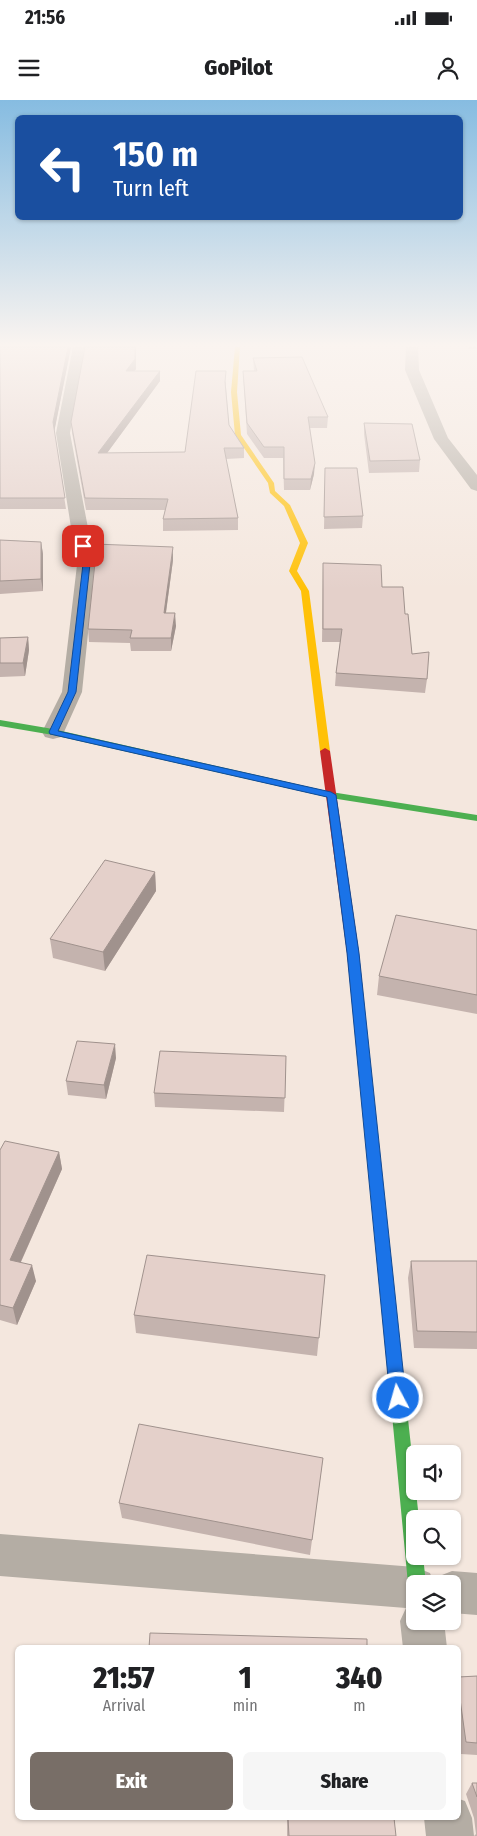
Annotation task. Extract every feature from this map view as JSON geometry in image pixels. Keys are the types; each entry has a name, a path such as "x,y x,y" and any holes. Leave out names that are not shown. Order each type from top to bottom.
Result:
{"street":[{"path":"53,732 72,692 86,564 63,433 64,428"},
{"path":"237,428 238,434 271,483 272,492 286,505 304,543 293,571 305,591 311,650 353,953 416,1575"},
{"path":"436,428 441,439 477,486"},
{"path":"0,723 53,732 331,795 477,818"},
{"path":"0,1555 406,1587"},
{"path":"461,1593 477,1594"},
{"path":"423,1630 426,1645"},
{"path":"448,1820 450,1836"}],"building":[{"path":"0,428 54,428 65,498 0,498"},
{"path":"72,428 117,428 98,453 185,452 188,428 231,428 244,448 224,448 238,518 163,519 168,499 85,498"},
{"path":"251,428 310,428 315,463 311,479 284,479 284,447 264,447"},
{"path":"365,428 413,428 420,460 370,461"},
{"path":"325,468 357,468 363,516 324,517"},
{"path":"0,540 41,542 41,579 0,581"},
{"path":"94,544 173,547 164,613 175,613 171,638 130,638 132,630 88,629 96,553"},
{"path":"323,563 381,565 382,587 403,587 405,614 408,614 412,654 429,652 427,679 336,673 342,629 323,629"},
{"path":"28,637 23,663 0,663 0,638"},
{"path":"105,860 155,872 103,952 50,939"},
{"path":"396,915 477,930 477,995 379,976"},
{"path":"77,1041 115,1044 104,1085 66,1081"},
{"path":"160,1051 286,1056 285,1098 154,1093"},
{"path":"5,1141 59,1152 10,1260 32,1265 13,1308 0,1305 0,1150"},
{"path":"147,1255 325,1275 319,1338 134,1315"},
{"path":"411,1261 477,1261 477,1332 417,1331"},
{"path":"139,1424 323,1458 312,1540 119,1503"},
{"path":"150,1633 367,1639 367,1645 149,1645"},
{"path":"477,1676 477,1743 466,1742 461,1706 461,1677"},
{"path":"472,1783 477,1783 477,1797"},
{"path":"288,1820 394,1820 396,1836 289,1836"}],"traffic: fast":[{"path":"0,723 53,732 331,795 477,818"},
{"path":"390,1319 416,1575"}],"traffic: slow":[{"path":"237,428 238,435 271,483 272,492 287,505 304,543 293,571 305,591 325,751"},
{"path":"361,1032 390,1319"}],"traffic: jam":[{"path":"325,751 353,953 361,1032"}],"route":[{"path":"83,546 86,564 72,692 53,732 331,795 353,953 398,1398"}]}
